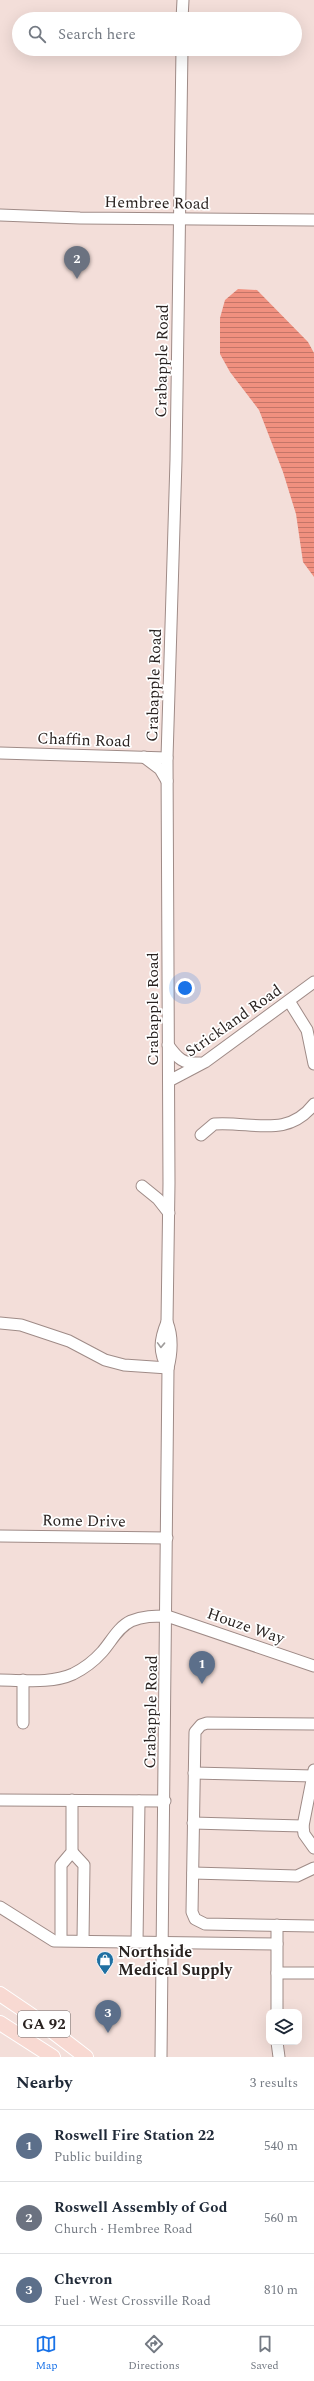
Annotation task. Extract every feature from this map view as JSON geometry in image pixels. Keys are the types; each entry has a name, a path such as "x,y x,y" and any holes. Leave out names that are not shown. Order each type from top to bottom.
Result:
{"main road":[{"name":"GA 92","path":"0,1994 31,2015 86,2057"},
{"name":"GA 92","path":"0,2022 53,2057"}],"street":[{"path":"182,12 183,0"},
{"name":"Crabapple Road","path":"161,2057 167,1616 168,1368 161,1356 162,1334 167,1322 169,1213 167,758 176,460 182,56"},
{"name":"Hembree Road","path":"0,215 314,220"},
{"name":"Chaffin Road","path":"0,753 167,758"},
{"path":"144,757 160,769 167,781"},
{"name":"Strickland Road","path":"169,1081 205,1062 314,982"},
{"path":"289,1001 307,1030 314,1064"},
{"path":"168,1045 176,1055 187,1064 205,1062"},
{"path":"201,1135 214,1124 274,1127 292,1122 305,1116 314,1104"},
{"path":"142,1186 158,1199 169,1213"},
{"path":"0,1323 22,1325 69,1341 105,1360 124,1366 168,1368"},
{"name":"Rome Drive","path":"0,1536 167,1538"},
{"name":"Houze Way","path":"0,1680 50,1680 71,1674 89,1664 102,1653 118,1631 130,1622 146,1616 167,1616 314,1666"},
{"path":"23,1680 23,1723"},
{"path":"314,1724 202,1724 195,1732 192,1874 192,1912 200,1922 205,1924 314,1926"},
{"path":"194,1773 313,1773 302,1826 304,1834 314,1848"},
{"path":"0,1800 165,1801"},
{"path":"61,1940 61,1865 72,1852 72,1800"},
{"path":"137,1942 139,1801"},
{"path":"194,1823 302,1826"},
{"path":"72,1852 84,1865 82,1940"},
{"path":"192,1874 297,1876 314,1868"},
{"path":"0,1907 54,1941 82,1940 163,1943 277,1944"},
{"path":"277,1925 277,2009"},
{"path":"277,1973 314,1973"},
{"path":"278,2045 280,2057"}],"shaded area":[{"path":"238,289 257,290 308,342 314,353 314,577 303,562 296,514 283,472 259,410 230,372 220,354 220,318 225,300"}],"place":[{"name":"Roswell Assembly of God","path":"77,279"},
{"name":"Roswell Fire Station 22","path":"202,1684"},
{"name":"Northside Medical Supply","path":"105,1975"},
{"name":"Chevron","path":"108,2033"}]}
